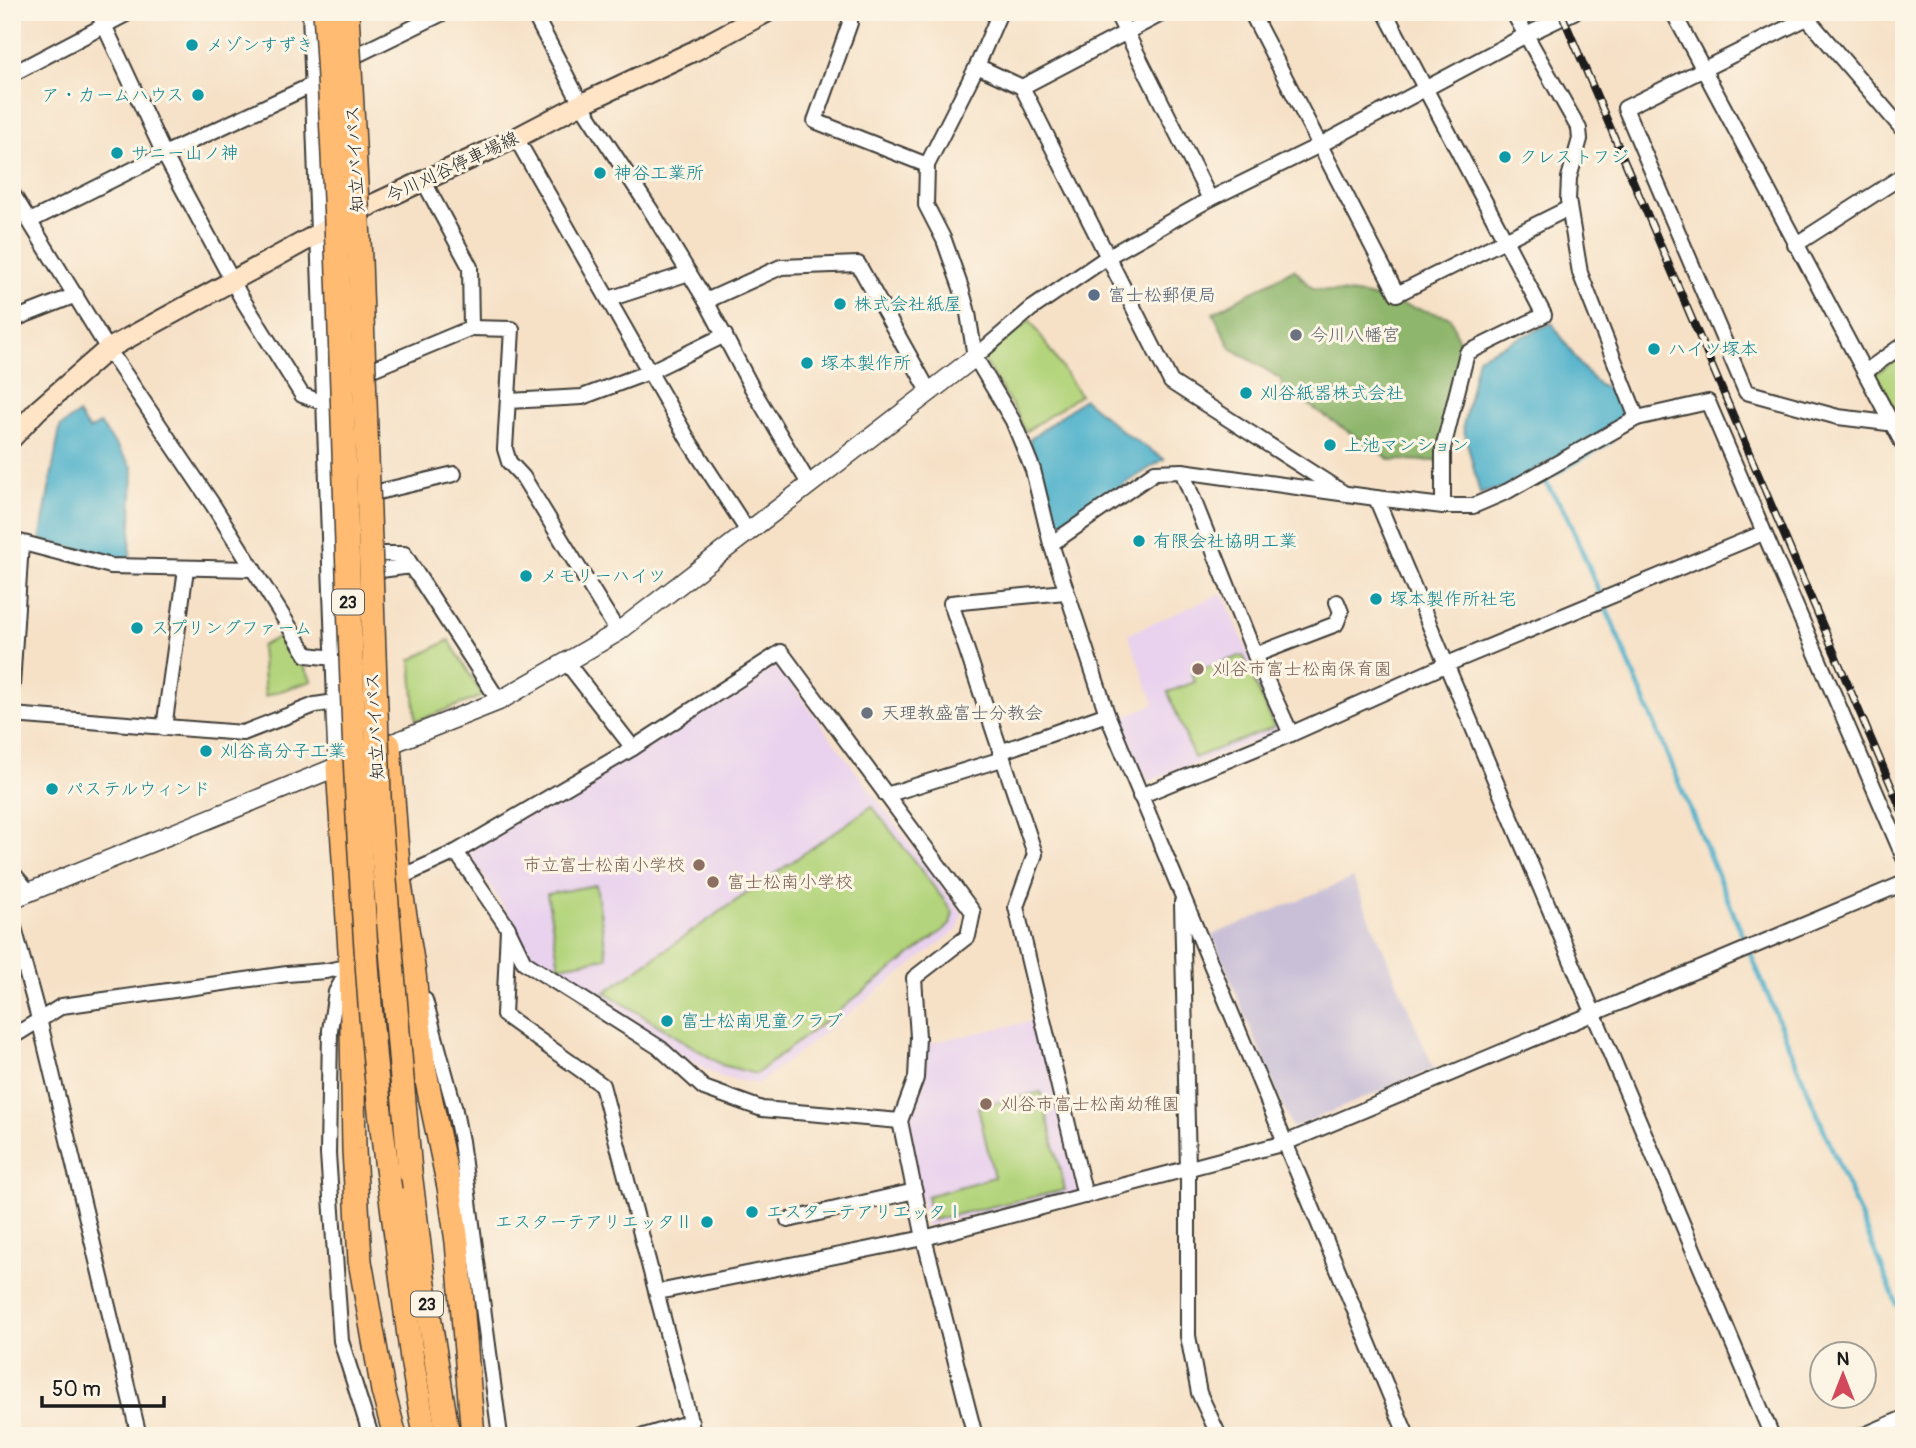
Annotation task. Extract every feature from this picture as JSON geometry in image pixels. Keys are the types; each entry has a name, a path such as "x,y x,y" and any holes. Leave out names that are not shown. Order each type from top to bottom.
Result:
{"highway":[{"name":"知立バイパス","path":"325,12 335,208 352,713 379,1114 425,1436"},
{"name":"知立バイパス","path":"347,12 360,260 380,822 410,1172 448,1436"},
{"path":"389,745 399,878 414,973 425,1075 449,1188 457,1242 474,1436"},
{"path":"338,767 351,966 354,1149 360,1261 378,1368 395,1436"}],"main road":[{"name":"今川刈谷停車場線","path":"12,438 38,410 108,349 367,207 516,138 694,51 764,13"}],"street":[{"path":"12,74 101,19 130,12"},
{"path":"310,12 338,767"},
{"path":"355,12 367,207 370,370 389,745"},
{"path":"359,54 445,12"},
{"path":"533,12 581,104 706,301 752,388 809,484"},
{"path":"850,12 850,23 815,121 927,165"},
{"path":"1116,12 1210,199"},
{"path":"1022,87 1165,12"},
{"path":"1251,12 1396,294 1569,208"},
{"path":"1385,12 1544,315 1467,353 1443,448 1443,506"},
{"path":"1513,12 1579,129 1580,139 1569,178 1569,208 1580,273 1637,418"},
{"path":"12,900 499,701 567,663 618,632 930,393 1031,309 1109,256 1210,199 1318,146 1574,12"},
{"path":"1673,12 1795,245 1865,372 1899,425 1904,446"},
{"path":"997,15 977,66 927,165 926,205 944,240 961,288 975,356 1013,421 1033,470 1065,592 1107,714 1407,1436"},
{"path":"1899,425 1838,417 1746,392 1625,108 1804,15 1904,131"},
{"path":"101,19 164,154 241,297 302,395 324,403"},
{"path":"977,66 1022,87 1171,382 1347,495"},
{"path":"30,221 164,154 312,85"},
{"path":"516,138 689,441 749,533"},
{"path":"1795,245 1904,175"},
{"path":"423,180 470,267 471,328"},
{"path":"12,193 108,349 213,505 307,655 334,659"},
{"path":"706,301 781,267 858,264 930,393"},
{"path":"609,299 689,273"},
{"path":"12,320 75,295"},
{"path":"370,370 471,328 512,330 505,449 509,462 523,477 618,632"},
{"path":"509,401 582,397 649,372 725,335"},
{"path":"1865,372 1904,344"},
{"path":"1051,544 1155,472 1182,471 1347,495 1443,506 1473,506 1508,491 1637,418 1708,402 1904,858"},
{"path":"1182,471 1255,655 1291,734"},
{"path":"378,492 454,474"},
{"path":"1376,498 1772,1436"},
{"path":"1140,796 1763,533"},
{"path":"12,686 16,542 111,566 253,569"},
{"path":"380,554 404,554 499,701"},
{"path":"381,570 411,566 499,701"},
{"path":"164,728 186,569"},
{"path":"1065,592 951,603 1035,854 1016,907 1085,1196"},
{"path":"1255,655 1336,624 1341,612 1337,602"},
{"path":"399,878 456,852 633,748 781,652 973,912 968,936 914,978 918,1037 916,1078 900,1121 925,1238 975,1436"},
{"path":"567,663 633,748"},
{"path":"12,715 243,733 315,705 335,702"},
{"path":"887,795 1001,756 1107,714"},
{"path":"456,852 508,928 524,962 660,1048 704,1088 762,1109 900,1121"},
{"path":"12,872 30,893"},
{"path":"658,1292 925,1238 1285,1143 1904,883"},
{"path":"1182,894 1188,1169 1188,1336 1199,1393 1219,1436"},
{"path":"12,920 39,1019 139,1436"},
{"path":"508,928 504,1015 602,1085 658,1292 693,1429 643,1436"},
{"path":"12,1037 62,1006 351,966"},
{"path":"351,966 336,992 330,1030 328,1154 341,1340 371,1436"},
{"path":"414,973 423,992 461,1141 500,1436"},
{"path":"788,1220 915,1191"},
{"path":"1862,1436 1904,1418"}],"shaded area":[{"name":"刈谷市富士松南保育園","path":"1223,593 1281,731 1147,782 1120,719 1154,704 1128,634"},
{"name":"富士松南小学校","path":"775,662 962,914 958,929 758,1084 721,1077 690,1060 530,958 512,920 467,850"},
{"path":"1353,878 1434,1069 1292,1128 1212,935"},
{"name":"刈谷市富士松南幼稚園","path":"1037,1020 1078,1192 926,1226 906,1128 923,1080 921,1045"}],"green space":[{"path":"1294,269 1313,289 1364,295 1450,317 1462,350 1439,461 1391,460 1283,388 1281,379 1231,348 1213,313"},
{"path":"1030,320 1080,395 1025,432 1018,415 982,358"},
{"path":"1904,354 1904,412 1895,411 1875,374"},
{"path":"284,634 312,681 265,696 261,646"},
{"path":"449,640 483,696 416,721 411,660"},
{"path":"1243,655 1274,727 1194,758 1168,692 1195,682 1191,673"},
{"path":"872,806 953,912 950,925 756,1074 722,1065 605,992"},
{"path":"596,885 607,958 559,966 547,894"},
{"path":"1041,1092 1065,1190 932,1220 927,1196 994,1177 978,1107"}],"water":[{"path":"1552,323 1581,366 1599,385 1625,397 1628,411 1624,419 1505,487 1480,494 1463,426 1478,357"},
{"path":"1084,399 1123,432 1164,459 1054,528 1047,492 1029,440"},
{"path":"78,414 89,430 100,424 133,468 130,558 108,557 40,540 60,427"}],"waterway":[{"path":"1611,441 1544,480 1567,515 1904,1321"},
{"path":"1882,1436 1904,1427"}],"railway":[{"path":"1561,12 1904,816"}],"place":[{"name":"メゾンすずき","path":"192,45"},
{"name":"ア・カームハウス","path":"198,95"},
{"name":"サニー山ノ神","path":"117,153"},
{"name":"クレストフジ","path":"1505,157"},
{"name":"神谷工業所","path":"600,173"},
{"name":"富士松郵便局","path":"1094,295"},
{"name":"株式会社紙屋","path":"840,304"},
{"name":"今川八幡宮","path":"1296,335"},
{"name":"ハイツ塚本","path":"1654,349"},
{"name":"塚本製作所","path":"807,363"},
{"name":"刈谷紙器株式会社","path":"1246,393"},
{"name":"上池マンション","path":"1330,445"},
{"name":"有限会社協明工業","path":"1139,541"},
{"name":"メモリーハイツ","path":"526,576"},
{"name":"塚本製作所社宅","path":"1376,599"},
{"name":"スプリングファーム","path":"137,628"},
{"name":"刈谷市富士松南保育園","path":"1198,669"},
{"name":"天理教盛富士分教会","path":"867,713"},
{"name":"刈谷高分子工業","path":"206,751"},
{"name":"パステルウィンド","path":"52,789"},
{"name":"市立富士松南小学校","path":"699,865"},
{"name":"富士松南小学校","path":"713,882"},
{"name":"富士松南児童クラブ","path":"667,1021"},
{"name":"刈谷市富士松南幼稚園","path":"986,1104"},
{"name":"エスターテアリエッタⅠ","path":"752,1212"},
{"name":"エスターテアリエッタⅡ","path":"707,1222"}]}
